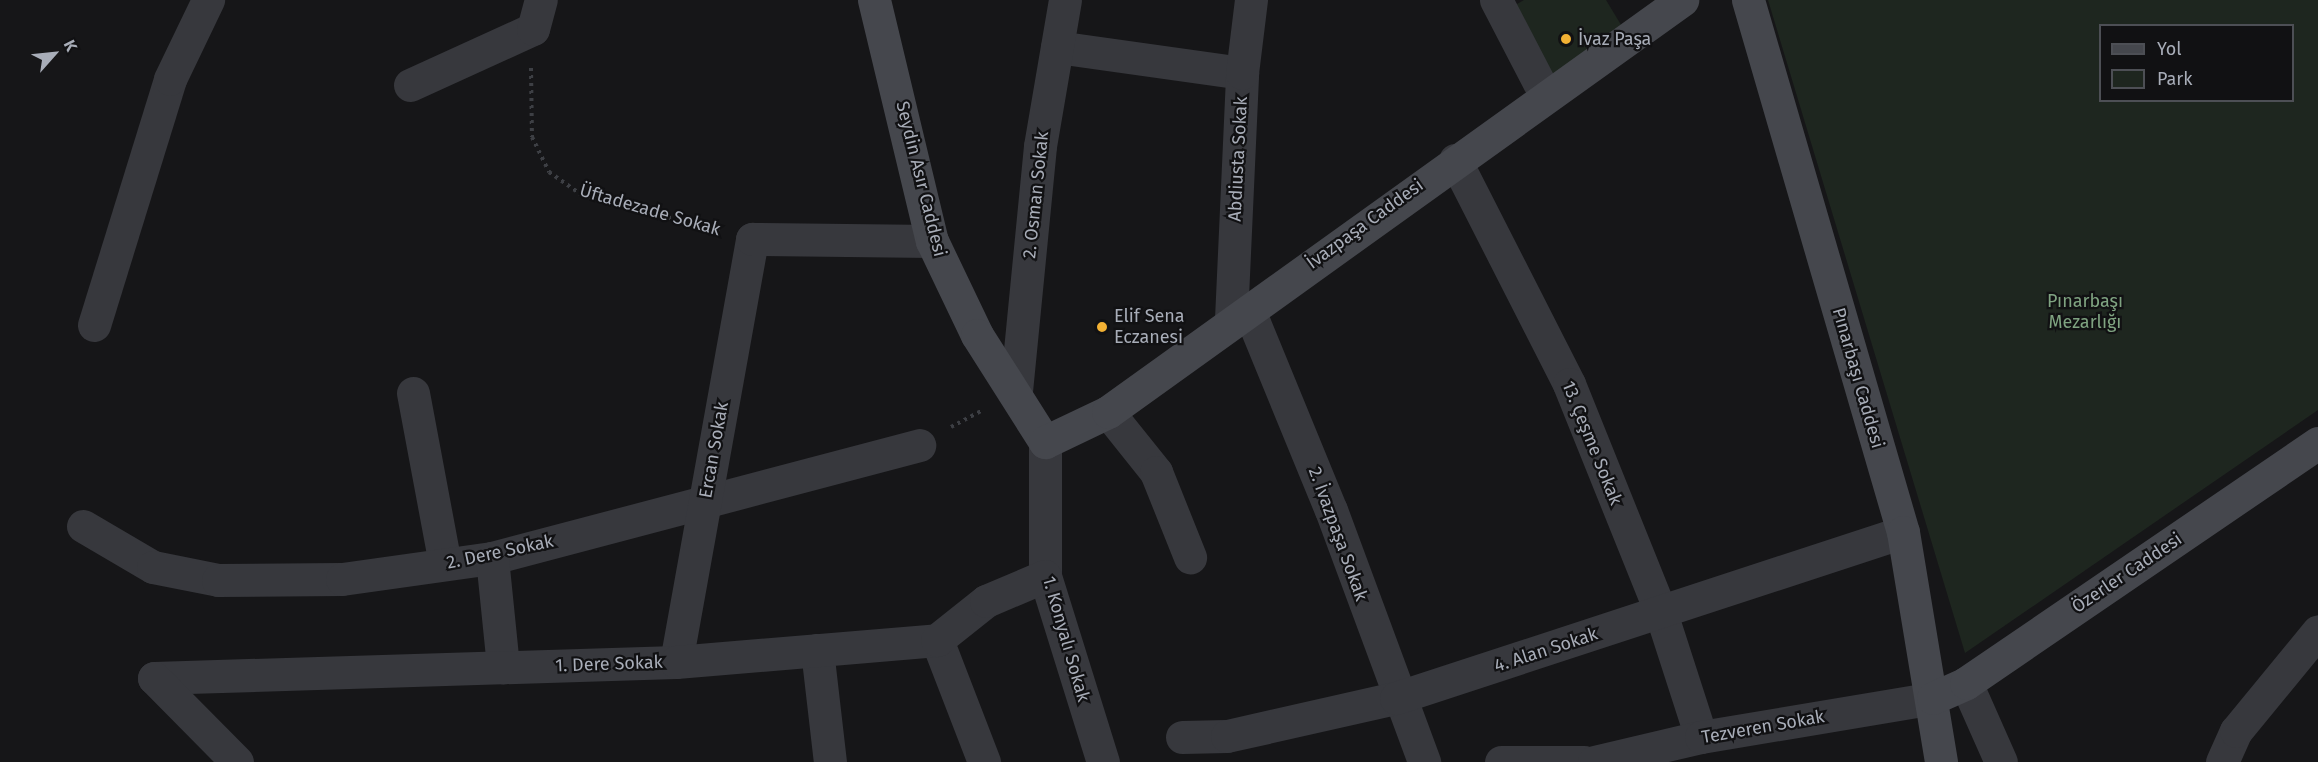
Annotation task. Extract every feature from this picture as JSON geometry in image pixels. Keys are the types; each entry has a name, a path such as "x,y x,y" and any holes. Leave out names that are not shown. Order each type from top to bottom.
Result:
{"main road":[{"name":"Seydin Asır Caddesi","path":"874,0 932,241 967,317 1016,391 1046,442"},
{"name":"İvazpaşa Caddesi","path":"1046,442 1108,412 1240,314 1682,0"},
{"name":"Pınarbaşı Caddesi","path":"1748,0 1903,532 1933,698 1941,762"},
{"name":"Özerler Caddesi","path":"1933,698 1966,683 2318,443"}],"street":[{"path":"94,325 170,79 208,0"},
{"name":"2. Osman Sokak","path":"1016,391 1040,146 1065,0"},
{"name":"Abdiusta Sokak","path":"1240,314 1242,73 1251,0"},
{"path":"1496,0 1546,96"},
{"path":"410,85 537,14"},
{"path":"1057,47 1242,73"},
{"name":"13. Çeşme Sokak","path":"1455,160 1569,384 1661,613 1688,747"},
{"path":"752,239 932,241"},
{"name":"Ercan Sokak","path":"676,662 752,239"},
{"name":"2. İvazpaşa Sokak","path":"1240,314 1331,510 1396,698 1424,762"},
{"path":"413,393 445,564"},
{"path":"1108,412 1156,472 1190,557"},
{"name":"1. Konyalı Sokak","path":"1046,442 1045,576 1103,762"},
{"name":"2. Dere Sokak","path":"83,526 153,567 218,580 342,579 492,558 919,445"},
{"name":"4. Alan Sokak","path":"1182,737 1227,736 1396,698 1903,532"},
{"path":"492,558 503,667"},
{"path":"984,762 937,640 986,601 1045,576"},
{"path":"2222,762 2236,731 2318,631"},
{"name":"1. Dere Sokak","path":"237,762 154,678 676,662 937,640"},
{"path":"817,650 830,762"},
{"path":"1966,683 2001,762"},
{"name":"Tezveren Sokak","path":"1594,762 1688,747 1933,698"},
{"path":"1501,762 1584,762"}],"path":[{"name":"Üftadezade Sokak","path":"537,14 532,137 549,172 581,194 752,239"},
{"path":"919,445 1016,391"}],"green space":[{"path":"1524,0 1606,0 1629,38 1546,96 1503,12"},
{"name":"Pınarbaşı Mezarlığı","path":"1768,0 2318,0 2318,410 1965,653"}],"place":[{"name":"İvaz Paşa","path":"1566,39"},
{"name":"Elif Sena Eczanesi","path":"1102,327"}]}
